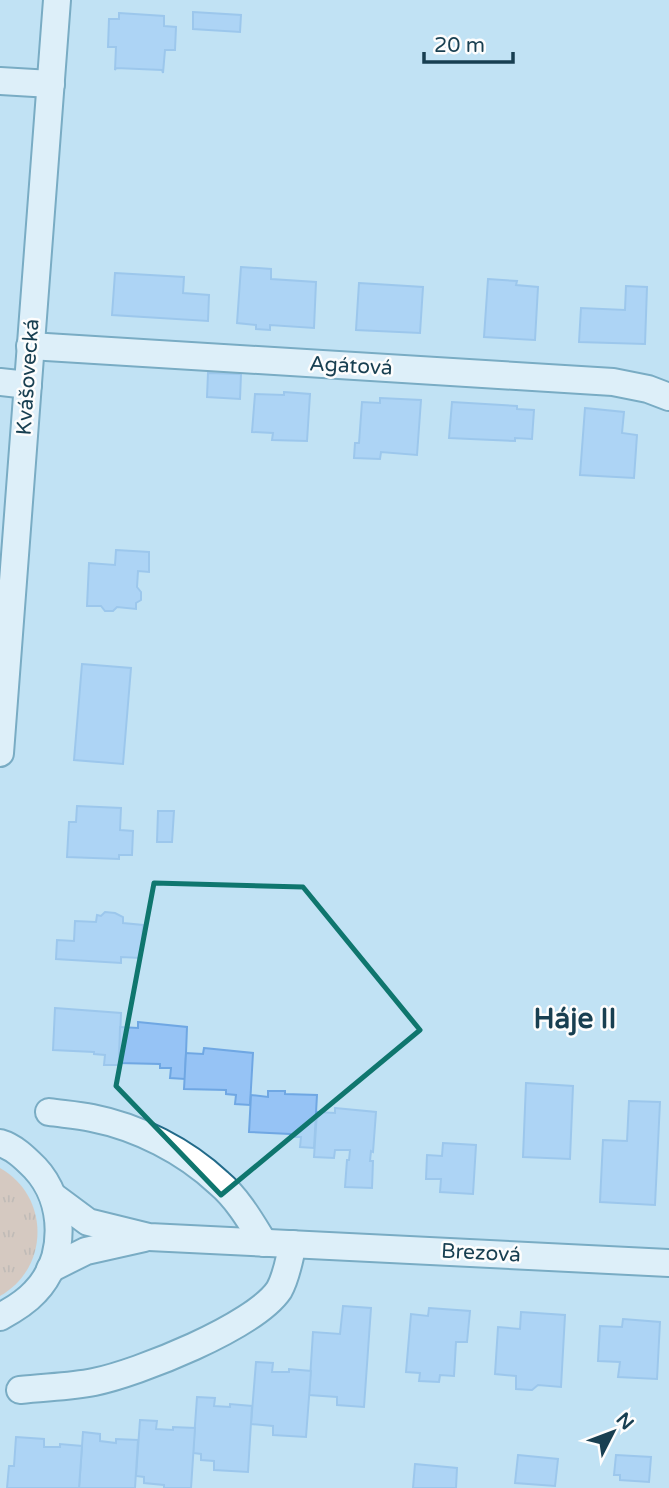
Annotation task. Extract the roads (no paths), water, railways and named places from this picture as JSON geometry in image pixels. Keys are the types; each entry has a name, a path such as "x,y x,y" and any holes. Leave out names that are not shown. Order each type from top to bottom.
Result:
{"street":[{"name":"Kvášovecká","path":"0,753 57,0"},
{"path":"0,81 51,84"},
{"name":"Agátová","path":"30,346 613,382 648,389 669,397"},
{"path":"0,382 28,385"},
{"path":"49,1112 92,1118 133,1130 183,1155 220,1184 246,1213 264,1243"},
{"path":"0,1317 18,1308 37,1291 50,1269 58,1245 59,1220 52,1196 41,1175 2,1141"},
{"name":"Brezová","path":"52,1196 88,1222 149,1237 669,1263"},
{"name":"Brezová","path":"50,1269 86,1251 149,1237"},
{"path":"20,1390 93,1382 128,1373 196,1346 239,1322 278,1291 286,1273 293,1244"}],"district":[{"name":"Háje II","path":"575,1019"}]}
